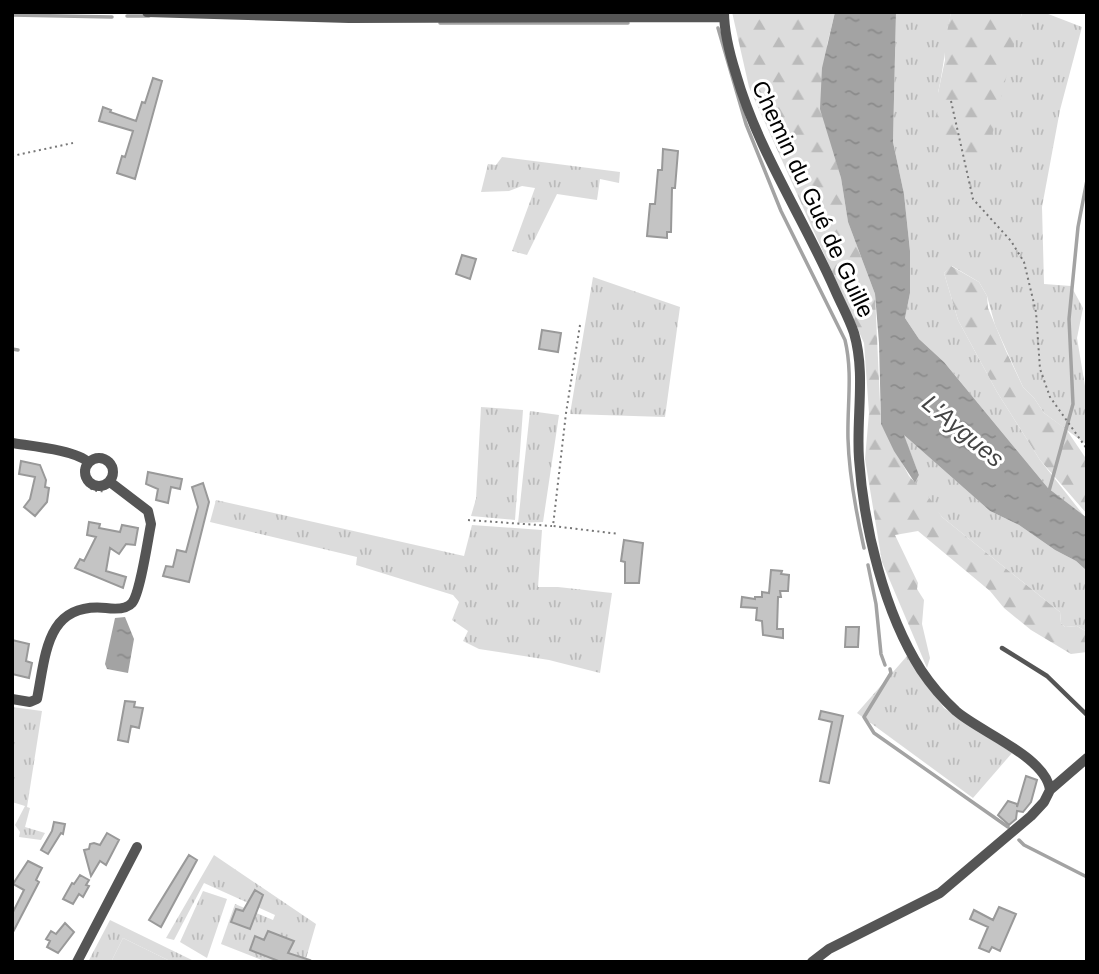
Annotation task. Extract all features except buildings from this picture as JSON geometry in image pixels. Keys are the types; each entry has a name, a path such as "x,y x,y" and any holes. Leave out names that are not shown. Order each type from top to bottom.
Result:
{"street":[{"path":"147,12 349,18 722,15"},
{"name":"Chemin du Gué de Guille","path":"722,15 730,54 747,110 768,157 811,237 853,330 861,373 859,460 876,557 894,615 921,670 937,692 957,712 1031,760 1046,775 1050,790"},
{"path":"12,443 84,458 90,483 98,487 111,487 148,511 151,524 137,592 132,603 116,609 86,608 63,618 54,629 37,698 30,702 12,699"},
{"path":"84,464 97,458 107,460 114,472 111,487"},
{"path":"812,962 838,944 940,893 1031,816 1044,802 1050,790 1087,758"},
{"path":"77,962 136,847"}],"lane":[{"path":"1002,648 1048,676 1087,715"}],"path":[{"path":"951,101 973,199 1011,241 1024,262 1036,312 1040,369 1050,397 1087,449"},
{"path":"12,156 73,143"},
{"path":"553,526 580,325"},
{"path":"84,464 82,478 88,488 97,492 111,487"},
{"path":"468,520 619,534"}],"green space":[{"path":"732,12 835,12 827,45 830,137 841,178 848,222 875,294 881,424 909,476 942,517 1060,612 1061,623 1065,627 1077,626 1087,632 1087,652 1071,654 1031,630 1004,608 990,591 918,531 895,535 924,600 922,624 930,658 927,668 882,562 865,459 869,413 864,343 749,87"},
{"path":"896,12 951,12 938,93 1021,17 1022,12 1043,12 1082,27 1060,110 1042,207 1044,284 1071,286 1083,308 1077,338 1087,398 1087,445 1044,413 1023,387 979,282 952,266 944,273 958,320 997,392 1040,460 1085,517 1048,488 944,362 919,339 905,318 910,293 910,251 904,194 893,142"},
{"path":"951,12 1022,12 988,152 970,166 948,156 941,142 937,118 938,93"},
{"path":"502,157 620,172 619,183 600,179 597,200 557,194 527,255 512,251 535,188 522,186 509,191 481,192 488,164 496,165"},
{"path":"951,266 979,282 1023,387 1044,413 1066,429 1087,460 1087,514 1040,460 997,392 958,320 944,273"},
{"path":"593,277 680,307 665,417 570,414"},
{"path":"481,407 523,410 515,520 471,516 476,499"},
{"path":"530,411 559,415 543,522 518,523"},
{"path":"903,434 990,511 1019,525 1076,561 1087,571 1087,632 1077,626 1065,627 1061,623 1060,612 942,517 915,483 919,475"},
{"path":"216,500 464,556 472,525 542,530 538,587 612,593 600,673 549,660 479,649 463,641 468,631 452,620 459,602 453,595 356,565 357,557 210,522"},
{"path":"907,656 944,708 1012,753 973,798 857,713"},
{"path":"12,707 42,711 27,807 30,808 25,827 45,833 41,840 19,837 20,832 15,825 25,806 12,802"},
{"path":"214,855 316,924 305,962 267,962 221,944 235,904 273,920 275,915 204,883 174,940 166,938"},
{"path":"203,891 227,899 207,958 180,942"},
{"path":"110,920 196,962 172,962 123,938 111,962 88,962"},
{"path":"123,938 172,962 111,962"}],"water":[{"name":"L'Aygues","path":"835,12 896,12 893,142 904,194 910,251 910,293 905,318 919,339 944,362 1048,488 1087,518 1087,571 1076,561 1019,525 990,511 904,435 919,475 915,483 894,451 881,424 875,294 848,222 841,178 820,109 822,68"},
{"path":"125,617 134,639 128,673 107,669 105,664 115,618"}],"waterway":[{"path":"383,12 408,13"},
{"path":"12,15 112,17"},
{"path":"127,16 149,16"},
{"path":"440,23 628,23"},
{"path":"718,28 746,124 781,211 845,340 849,377 850,467 864,548"},
{"path":"1049,491 1073,404 1069,319 1078,227 1087,180"},
{"path":"12,349 18,350"},
{"path":"868,565 885,665"},
{"path":"890,669 891,673 864,717 874,733 1008,827"},
{"path":"1019,840 1087,877"}]}
